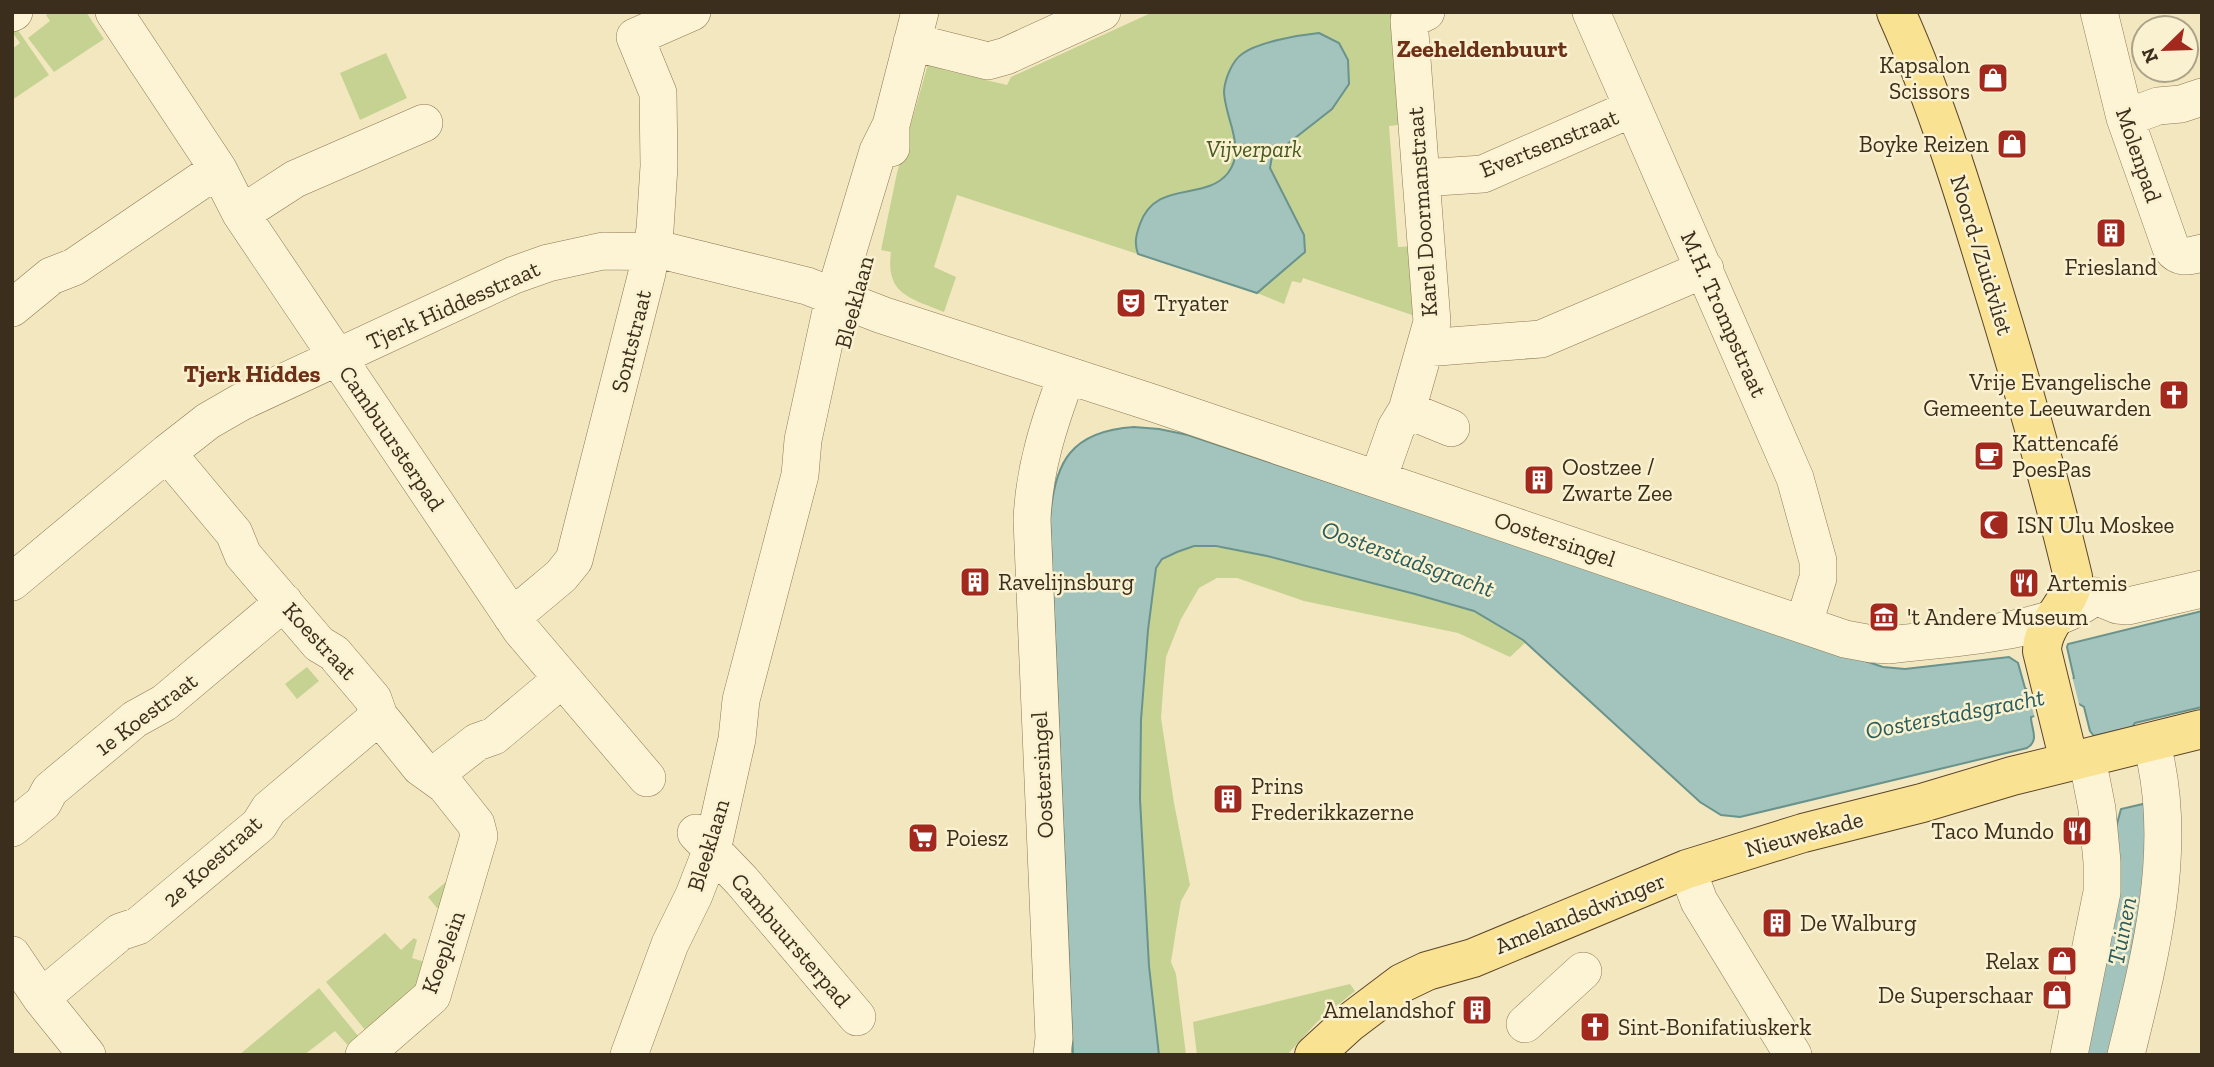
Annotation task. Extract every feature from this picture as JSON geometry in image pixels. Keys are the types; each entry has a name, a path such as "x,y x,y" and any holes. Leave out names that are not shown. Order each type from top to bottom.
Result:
{"main road":[{"name":"Noord-/Zuidvliet","path":"1896,12 1934,109 1979,241 2056,508 2073,583 2051,620 2042,642 2042,651 2053,698 2078,774"},
{"path":"2078,774 2202,729"},
{"path":"2078,774 2156,762 2202,747"},
{"name":"Nieuwekade","path":"1687,869 1803,832 1922,803 2018,794 2078,774"},
{"name":"Amelandsdwinger","path":"1314,1055 1350,1039 1402,983 1427,971 1473,958 1687,869"}],"street":[{"name":"Cambuursterpad","path":"114,12 218,169 241,214 512,617 646,778"},
{"name":"Sontstraat","path":"512,617 561,576 574,559 652,250 659,166 658,93 635,37 692,12"},
{"path":"916,27 988,61 1006,56 1102,12"},
{"name":"M.H. Trompstraat","path":"1591,12 1795,478 1818,561 1818,578 1804,623"},
{"name":"Molenpad","path":"2099,12 2125,118 2171,248 2189,254"},
{"name":"Karel Doormanstraat","path":"1378,479 1396,428 1406,410 1432,322 1421,178 1418,16"},
{"name":"Bleeklaan","path":"629,1055 670,944 698,886 704,842 737,739 741,700 800,475 803,440 845,301 877,151 891,125 916,27"},
{"path":"2125,118 2158,106 2181,104 2202,97"},
{"name":"Evertsenstraat","path":"1421,178 1483,174 1633,108"},
{"path":"241,214 295,179 424,122"},
{"path":"12,308 51,276 74,267 218,169"},
{"name":"Tjerk Hiddesstraat","path":"12,582 167,453 219,415 514,275 548,262 603,251 652,250 686,254 807,286 845,301"},
{"path":"1425,348 1541,339 1704,268"},
{"name":"Oostersingel","path":"845,301 1429,496 1844,639 1890,645 2020,628 2051,620 2076,609 2095,596 2128,606 2202,589"},
{"name":"Oostersingel","path":"1052,1055 1054,1038 1032,520 1040,455 1067,375"},
{"path":"1406,410 1451,428"},
{"name":"Koestraat","path":"167,453 234,533 243,555 319,644 334,653 373,699 379,716 420,767 445,785 476,824"},
{"name":"1e Koestraat","path":"12,828 43,803 50,790 135,719 164,703 284,603"},
{"path":"433,776 477,741 494,736 562,679"},
{"name":"2e Koestraat","path":"41,998 120,932 138,926 259,825 269,809 379,716"},
{"path":"2126,1055 2151,946 2159,897 2162,829 2156,762"},
{"path":"2069,1055 2102,892 2099,822 2078,774"},
{"name":"Koeplein","path":"371,1053 432,996 479,836 476,824"},
{"name":"Cambuursterpad","path":"704,842 742,881 857,1017"},
{"path":"1687,869 1699,901 1793,1055"},
{"path":"12,955 41,998 87,1055"},
{"path":"1525,1024 1583,971"}],"green space":[{"path":"50,12 86,12 104,39 54,72 28,38 50,21 46,15"},
{"name":"Vijverpark","path":"1153,12 1404,12 1408,124 1389,126 1398,247 1417,246 1418,317 1303,278 1301,283 1292,281 1284,304 957,195 934,267 956,277 944,312 911,298 896,286 890,266 891,252 881,250 897,173 928,64 936,60 944,70 1007,85 1011,77"},
{"path":"15,26 49,75 12,100 12,49 20,43 12,32"},
{"path":"386,53 407,98 360,120 340,73"},
{"path":"1194,546 1268,556 1438,599 1485,617 1526,642 1510,657 1458,633 1304,601 1237,578 1217,578 1199,588 1181,619 1166,657 1163,690 1161,718 1190,885 1181,901 1171,962 1176,974 1186,1055 1159,1055 1149,966 1140,799 1141,720 1156,568 1162,559"},
{"path":"307,667 319,681 297,699 285,684"},
{"path":"453,876 453,912 437,908 428,897"},
{"path":"385,933 401,950 414,938 417,940 412,958 428,963 419,994 370,1036 326,982"},
{"path":"1350,984 1355,991 1317,1022 1287,1055 1197,1055 1193,1022"},
{"path":"319,988 363,1042 353,1051 335,1031 304,1055 239,1055"}],"water":[{"path":"1319,33 1339,43 1348,60 1349,84 1332,109 1272,156 1270,168 1304,235 1305,252 1257,293 1138,254 1136,246 1140,224 1147,210 1157,201 1207,187 1228,173 1235,156 1235,145 1224,91 1227,76 1235,61 1258,46 1290,37"},
{"name":"Oosterstadsgracht","path":"1134,427 1188,435 1883,667 1905,669 2009,657 2018,663 2025,688 2028,690 2074,678 2068,644 2202,611 2202,707 2094,736 2090,731 2084,707 2079,704 2031,717 2034,738 2027,748 1740,817 1721,815 1700,802 1523,640 1474,611 1267,556 1216,546 1194,546 1162,559 1156,568 1141,720 1140,799 1149,966 1159,1055 1073,1055 1050,520 1056,482 1070,453 1095,435"},
{"name":"Tuinen","path":"2143,804 2148,812 2146,877 2112,1055 2083,1055 2115,831 2121,809"}],"pier":[{"path":"2072,676 2080,708 2035,719 2027,687"}],"place":[{"name":"Kapsalon Scissors","path":"1993,78"},
{"name":"Boyke Reizen","path":"2012,144"},
{"name":"Friesland","path":"2111,233"},
{"name":"Tryater","path":"1131,303"},
{"name":"Vrije Evangelische Gemeente Leeuwarden","path":"2174,395"},
{"name":"Kattencafé PoesPas","path":"1989,456"},
{"name":"Oostzee / Zwarte Zee","path":"1539,480"},
{"name":"ISN Ulu Moskee","path":"1994,525"},
{"name":"Ravelijnsburg","path":"975,582"},
{"name":"Artemis","path":"2024,583"},
{"name":"'t Andere Museum","path":"1884,617"},
{"name":"Prins Frederikkazerne","path":"1228,799"},
{"name":"Taco Mundo","path":"2077,831"},
{"name":"Poiesz","path":"923,838"},
{"name":"De Walburg","path":"1777,923"},
{"name":"Relax","path":"2062,961"},
{"name":"De Superschaar","path":"2057,995"},
{"name":"Amelandshof","path":"1477,1010"},
{"name":"Sint-Bonifatiuskerk","path":"1595,1027"}],"district":[{"name":"Zeeheldenbuurt","path":"1482,49"},
{"name":"Tjerk Hiddes","path":"252,374"}]}
